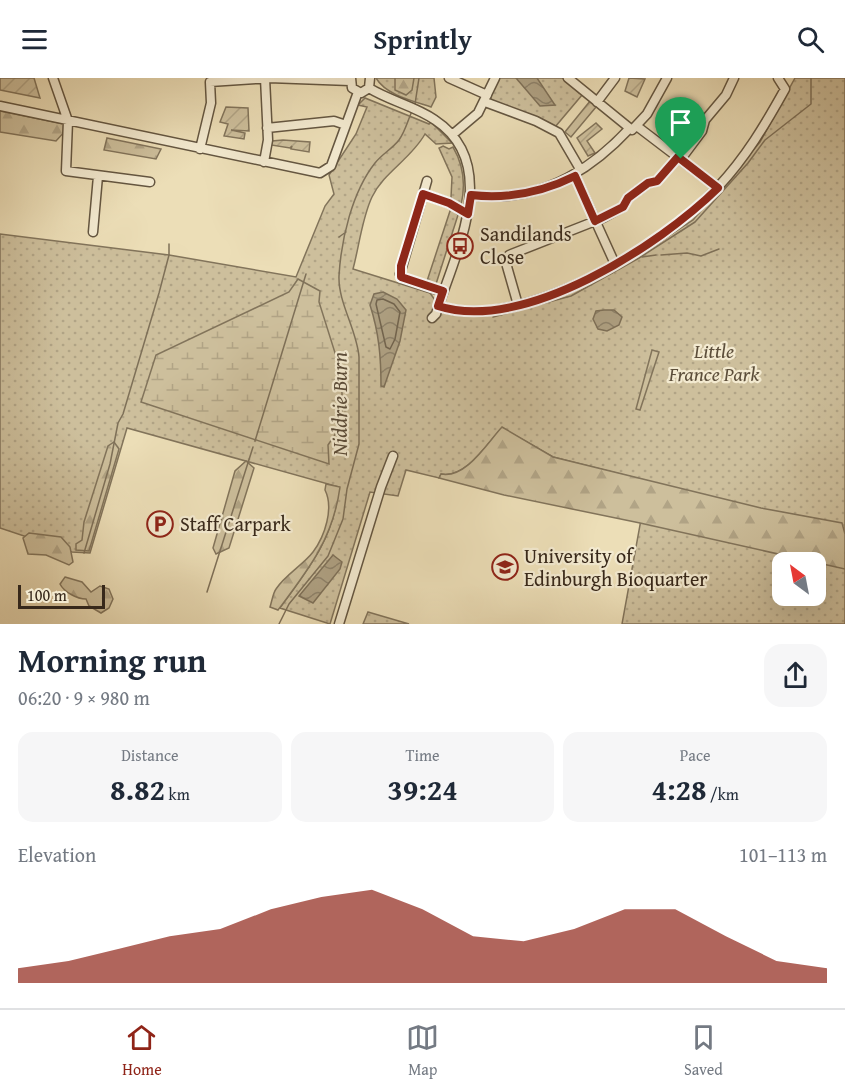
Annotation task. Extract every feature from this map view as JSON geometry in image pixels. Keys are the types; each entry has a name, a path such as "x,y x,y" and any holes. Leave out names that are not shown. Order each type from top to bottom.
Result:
{"street":[{"path":"53,78 68,121 66,171 150,182"},
{"path":"369,88 370,78"},
{"path":"449,78 559,133 615,264"},
{"path":"452,135 473,119 495,78"},
{"path":"568,78 597,102 679,158 718,188"},
{"path":"597,102 615,78"},
{"path":"471,195 521,194 551,187 577,172 614,146 634,128 667,78"},
{"path":"518,305 506,263 509,255 595,221 623,207 628,198 661,177 679,158 702,131 705,120 716,104 726,95 734,78"},
{"path":"438,306 477,311 518,305 554,294 615,264 661,236 718,188 764,128 785,89 778,78 769,78"},
{"path":"200,149 211,103 210,82 265,79 351,79 352,88 358,92"},
{"path":"264,162 267,128 265,79"},
{"path":"358,92 369,88 437,121 452,135 467,161 471,195 468,214 432,318"},
{"path":"0,106 264,162 326,172 331,166 358,92"},
{"path":"267,128 334,121 346,125"},
{"path":"93,232 98,176"},
{"path":"401,277 401,266 427,181"},
{"path":"423,194 449,203 468,214"},
{"path":"390,276 401,277 443,291"},
{"path":"339,624 381,487 393,456"}],"green space":[{"path":"0,78 34,78 40,98 0,90"},
{"path":"376,78 434,78 436,97 431,107 400,97 386,89"},
{"path":"395,78 414,78 412,90 406,95 395,90"},
{"path":"499,78 562,78 582,95 555,127 495,103 490,98"},
{"path":"629,78 645,79 637,97 625,91"},
{"name":"Little France Park","path":"795,78 845,78 845,624 622,624 648,481 553,457 502,428 467,466 459,471 441,474 439,478 406,470 398,496 370,492 330,624 280,608 310,566 326,537 332,522 339,487 127,428 90,553 72,552 0,528 0,234 169,255 296,277 325,206 334,194 329,175 356,134 367,107 358,105 365,98 429,124 431,122 452,143 436,144 425,134 412,151 383,180 369,205 353,269 430,293 444,313 496,313 568,294 644,252 693,220 760,142"},
{"path":"590,101 596,107 571,137 565,132"},
{"path":"226,107 248,108 249,131 231,130 245,133 244,139 224,136 228,124 220,122"},
{"path":"0,111 64,124 67,129 56,141 0,132"},
{"path":"596,123 602,129 587,141 595,153 588,156 577,138"},
{"path":"107,138 161,149 156,159 104,150"},
{"path":"272,141 310,142 309,152 291,149 292,146 290,148 271,145"},
{"path":"443,146 449,149 453,147 460,161 464,182 461,205 451,198 452,177 439,148"},
{"path":"451,208 458,215 436,284 427,281"},
{"path":"298,279 320,291 319,302 342,375 342,424 328,445 329,464 141,402 156,355 289,292"},
{"path":"652,350 659,352 640,410 636,409"},
{"path":"502,427 553,457 761,508 842,523 845,534 845,569 826,565 826,552 772,553 504,495 439,478 441,474 450,474 467,466"},
{"path":"114,442 119,449 89,551 76,550 76,544 82,540 84,522 108,446"},
{"path":"246,461 254,468 229,548 216,554 213,548 235,471"},
{"path":"326,484 340,487 332,523 318,553 278,610 270,607 274,593 280,584 309,557 321,538 327,522 329,505 325,490"},
{"path":"29,533 61,537 70,547 73,562 69,565 46,555 28,554 23,538"},
{"path":"65,577 82,582 91,592 100,586 109,589 113,599 109,608 101,613 89,606 86,599 68,592 60,584"},
{"path":"368,612 409,624 363,624"}],"water":[{"path":"516,78 537,78 555,105 540,106"},
{"path":"383,292 397,299 406,310 400,341 384,387 381,386 379,345 370,305 374,294"},
{"path":"614,310 622,317 619,325 607,331 598,329 593,319 596,311"},
{"path":"333,555 342,562 340,569 313,603 299,596"}],"waterway":[{"name":"Niddrie Burn","path":"415,104 419,78"},
{"path":"493,317 571,296 639,258 695,222 748,163 765,140 811,104 811,78"},
{"name":"Niddrie Burn","path":"279,624 289,604 328,556 343,519 347,489 359,444 359,357 339,286 342,247 349,217 360,188 375,163 399,140 412,111"},
{"path":"339,237 346,232"},
{"path":"84,553 110,464 118,423 123,414 159,293 169,255 169,244"},
{"path":"661,255 687,253 701,256 719,249"},
{"path":"642,257 656,255"},
{"path":"255,441 306,274"},
{"path":"207,592 253,447"}],"place":[{"name":"Sandilands Close","path":"460,246"},
{"name":"Staff Carpark","path":"160,524"},
{"name":"University of Edinburgh Bioquarter","path":"505,567"}],"route":[{"path":"678,157 681,159 718,188 684,219 644,247 604,270 554,294 496,310 451,310 438,306 443,291 401,277 401,266 423,194 449,203 468,214 471,195 521,194 551,187 575,176 595,221 623,207 628,198 648,183 657,181 678,157"}]}
